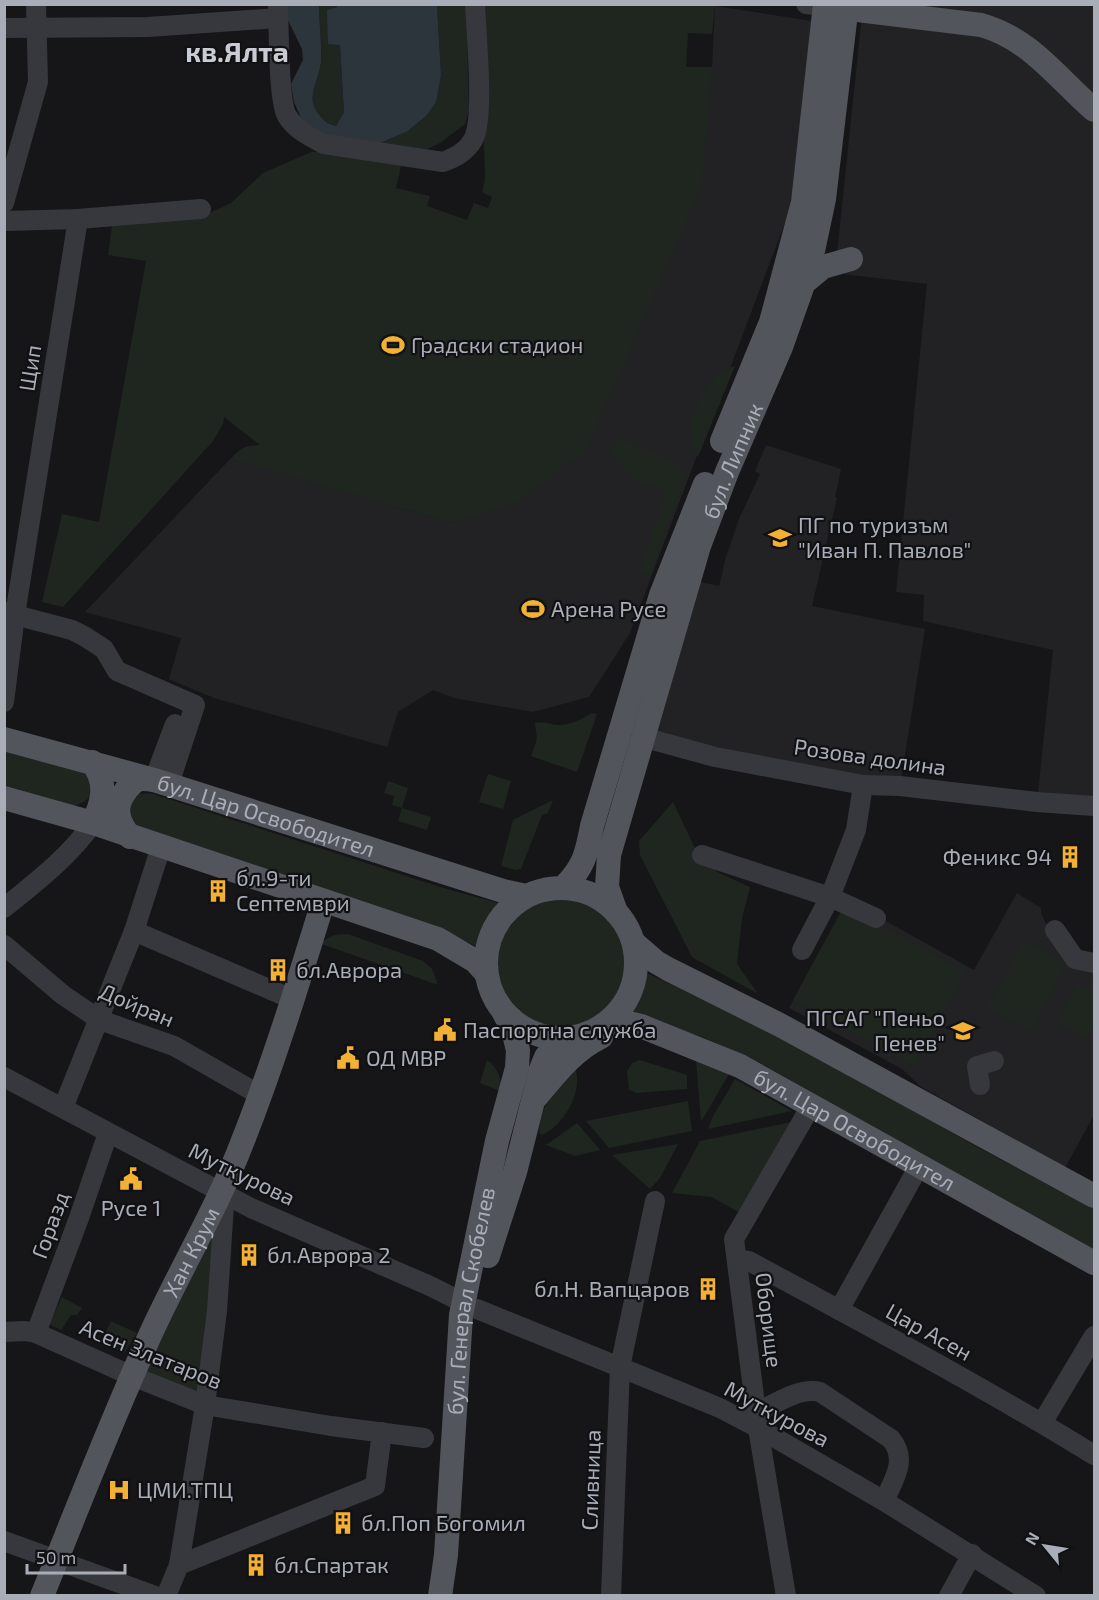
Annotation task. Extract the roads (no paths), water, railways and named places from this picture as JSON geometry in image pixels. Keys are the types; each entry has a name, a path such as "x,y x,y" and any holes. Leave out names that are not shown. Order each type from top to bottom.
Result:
{"main road":[{"path":"830,6 981,25 1001,31 1047,63 1095,110"},
{"name":"бул. Липник","path":"616,912 607,887 609,855 699,546 806,281 820,221 830,6"},
{"name":"бул. Липник","path":"564,887 576,876 582,865 662,595 771,322 804,202 830,6"},
{"path":"806,281 823,267 851,259 835,246 820,221"},
{"name":"бул. Цар Освободител","path":"4,739 161,782 514,894 564,887 583,891 601,899 627,926 634,944 635,973 632,988 625,1002 605,1024 588,1033 564,1038 549,1038 518,1025 504,1013 492,994 486,973 486,955 490,937 499,920 511,907 514,894"},
{"path":"92,762 101,777 103,790 103,799 93,823"},
{"path":"130,837 122,826 117,812 122,795 131,784 140,779 161,782"},
{"name":"бул. Цар Освободител","path":"4,798 93,823 438,939 475,961 486,973"},
{"path":"514,894 560,870 578,851 592,826"},
{"name":"Хан Крум","path":"42,1596 132,1376 242,1145 323,902"},
{"name":"бул. Цар Освободител","path":"634,944 656,962 780,1025 1095,1196"},
{"name":"бул. Генерал Скобелев","path":"455,1596 464,1528 471,1359 470,1306 497,1141 517,1068 518,1050 513,1030 504,1013"},
{"name":"бул. Цар Освободител","path":"605,1024 628,1023 740,1066 1095,1263"},
{"path":"530,1105 584,1045 622,1030 657,1034"},
{"name":"бул. Генерал Скобелев","path":"440,1596 446,1555 461,1321 470,1306 515,1172 530,1105 546,1057 564,1038"}],"street":[{"path":"4,203 38,82 36,4"},
{"path":"4,28 148,27 278,11 282,96 286,114 296,126 311,138 324,144 443,162 455,158 468,147 474,138 477,126 479,106 475,4"},
{"path":"4,221 78,219 201,209"},
{"name":"Щип","path":"4,702 10,614 78,219"},
{"path":"10,614 72,630 104,650 117,671 190,704 161,782"},
{"name":"Розова долина","path":"642,737 715,757 863,784 1095,806"},
{"path":"802,950 830,897 856,830 863,784"},
{"path":"4,908 81,840 93,823"},
{"path":"63,1108 134,931 161,847"},
{"path":"702,855 830,897 876,918"},
{"path":"1055,930 1074,958 1095,963"},
{"path":"134,931 292,999"},
{"name":"Дойран","path":"4,945 63,995 100,1020 174,1046 260,1095"},
{"path":"980,1085 976,1066 994,1061"},
{"name":"Муткурова","path":"4,1077 219,1195 470,1306 720,1408 757,1420 1036,1596"},
{"name":"Оборище","path":"786,1596 757,1420 734,1239 811,1106"},
{"name":"Горазд","path":"36,1333 108,1133"},
{"path":"839,1310 919,1166"},
{"path":"166,1596 179,1565 205,1405 217,1311 224,1205 219,1195"},
{"name":"Сливница","path":"611,1596 620,1367 655,1202"},
{"name":"Цар Асен","path":"737,1259 749,1261 839,1310 1095,1455"},
{"name":"Асен Златаров","path":"4,1332 36,1333 132,1376 205,1405 331,1426 424,1438"},
{"path":"1042,1423 1095,1336"},
{"path":"757,1420 801,1392 811,1390 820,1392 891,1439 898,1447 900,1459 898,1471 884,1501"},
{"path":"179,1565 375,1486 382,1432"},
{"path":"4,1540 155,1596"},
{"path":"949,1596 972,1554"}],"place":[{"name":"Градски стадион","path":"393,345"},
{"name":"ПГ по туризъм \"Иван П. Павлов\"","path":"780,538"},
{"name":"Арена Русе","path":"533,609"},
{"name":"Феникс 94","path":"1070,857"},
{"name":"бл.9-ти Септември","path":"218,891"},
{"name":"бл.Аврора","path":"278,970"},
{"name":"Паспортна служба","path":"445,1030"},
{"name":"ПГСАГ \"Пеньо Пенев\"","path":"963,1031"},
{"name":"ОД МВР","path":"348,1058"},
{"name":"Русе 1","path":"131,1179"},
{"name":"бл.Аврора 2","path":"249,1255"},
{"name":"бл.Н. Вапцаров","path":"708,1289"},
{"name":"ЦМИ.ТПЦ","path":"119,1490"},
{"name":"бл.Поп Богомил","path":"343,1523"},
{"name":"бл.Спартак","path":"256,1565"}],"district":[{"name":"кв.Ялта","path":"237,52"}]}
